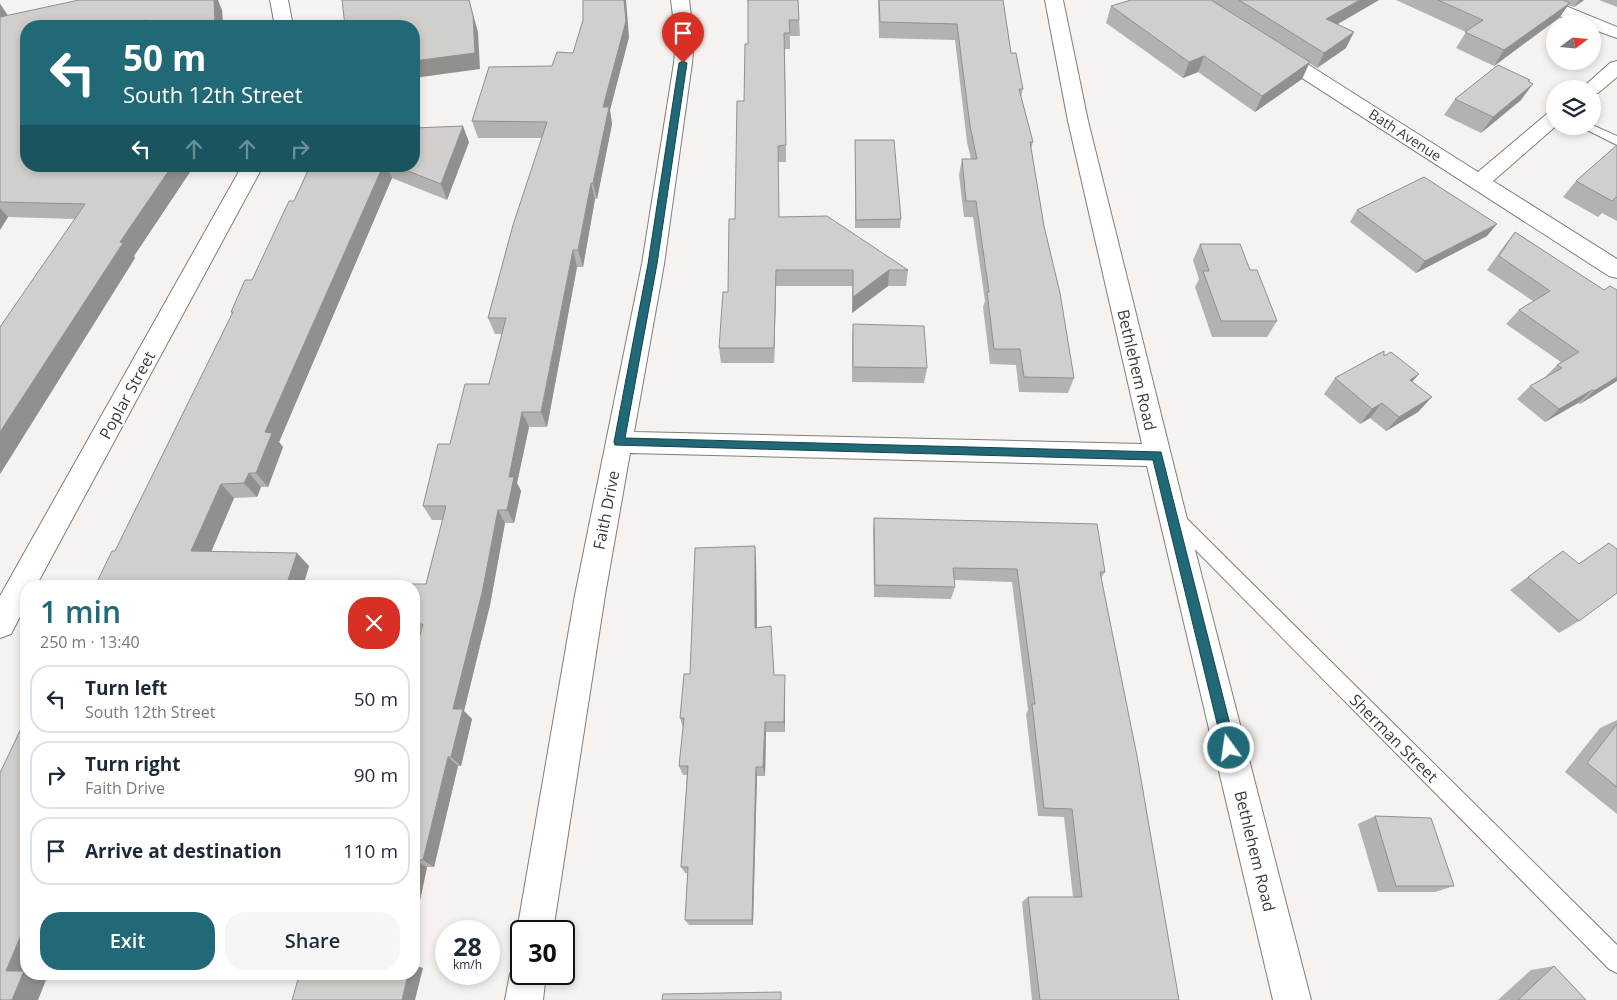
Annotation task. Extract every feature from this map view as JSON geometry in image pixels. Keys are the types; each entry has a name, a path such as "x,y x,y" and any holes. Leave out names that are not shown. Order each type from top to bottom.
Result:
{"street":[{"path":"280,0 283,20"},
{"name":"Faith Drive","path":"537,920 590,595 652,264 683,63 685,40 680,0"},
{"name":"Bethlehem Road","path":"1054,0 1078,121 1157,456 1292,1000"},
{"path":"1536,0 1617,33"},
{"name":"Bath Avenue","path":"1261,43 1617,270"},
{"path":"1601,81 1617,67"},
{"path":"1479,182 1546,125"},
{"name":"Poplar Street","path":"24,580 249,172"},
{"path":"619,442 1157,456"},
{"name":"Poplar Street","path":"0,624 20,588"},
{"path":"524,1000 526,985"}],"lane":[{"path":"1601,134 1617,141"},
{"name":"Sherman Street","path":"1172,515 1617,961"}],"building":[{"path":"79,0 214,0 215,20 20,20 20,172 168,172 120,242 123,243 0,432 0,327 85,204 0,202 0,17"},
{"path":"342,0 469,0 473,16 475,53 420,60 420,20 344,20"},
{"path":"583,0 624,0 626,21 603,107 609,107 578,250 573,250 541,412 522,412 509,477 514,477 507,510 498,510 482,593 453,709 463,709 451,757 448,757 423,860 420,860 420,635 423,624 420,624 420,584 426,584 446,506 423,506 438,444 450,444 465,384 489,384 506,318 488,318 513,225 547,122 472,121 489,67 552,66 557,52 573,53 583,20"},
{"path":"748,0 798,0 799,20 789,20 790,33 784,33 786,145 778,146 779,217 827,216 908,270 889,270 853,297 853,270 776,270 774,348 719,348 723,292 728,292 729,219 735,219 737,101 744,101 745,44 748,44"},
{"path":"879,0 1003,0 1011,53 1016,53 1023,89 1019,89 1033,142 1030,142 1044,226 1060,293 1074,378 1024,377 1020,349 994,349 987,292 989,292 976,201 966,201 962,159 977,159 970,126 957,24 880,22"},
{"path":"1131,0 1211,0 1310,62 1262,96 1204,56 1189,62 1111,6"},
{"path":"1239,0 1360,0 1326,19 1354,32 1324,53"},
{"path":"1438,0 1563,0 1570,3 1553,15 1546,15 1546,20 1504,50 1465,32 1483,20"},
{"path":"1498,65 1530,80 1528,81 1533,84 1493,117 1455,99"},
{"path":"463,126 441,184 410,172 420,172 420,128"},
{"path":"855,140 894,140 901,219 856,220"},
{"path":"1617,145 1617,198 1612,201 1576,181"},
{"path":"307,172 380,172 265,432 272,433 256,473 249,473 244,483 221,484 191,551 297,553 288,580 98,580 112,551 115,551 233,312 231,312 245,280 252,280 289,201 294,201"},
{"path":"1424,177 1497,224 1425,261 1357,210"},
{"path":"1515,232 1604,290 1610,286 1617,290 1617,377 1559,409 1530,386 1562,368 1557,365 1579,352 1519,310 1550,291 1499,256"},
{"path":"1200,244 1240,244 1250,270 1257,270 1277,321 1221,321 1203,271 1209,271"},
{"path":"853,324 924,326 927,368 853,367"},
{"path":"1384,351 1384,356 1391,352 1419,374 1410,380 1432,397 1399,417 1382,403 1372,409 1335,378"},
{"path":"874,518 1097,524 1105,572 1100,572 1137,756 1179,1000 1040,1000 1028,897 1082,897 1072,809 1044,808 1032,704 1035,704 1017,569 953,568 955,587 875,585"},
{"path":"1609,543 1617,549 1617,593 1579,621 1528,577 1563,551 1579,564"},
{"path":"755,546 755,628 771,626 774,675 785,675 784,722 765,722 763,767 756,767 752,920 685,920 688,867 681,867 688,766 679,766 684,718 680,718 684,674 690,674 695,548"},
{"path":"1617,724 1617,787 1587,763"},
{"path":"20,731 20,937 6,971 20,971 20,980 12,1000 0,1000 0,773"},
{"path":"1375,816 1431,818 1454,886 1396,886"},
{"path":"1554,966 1586,1000 1518,1000"},
{"path":"298,980 407,980 402,1000 292,1000"},
{"path":"781,992 781,1000 662,1000 663,994"}],"route":[{"path":"683,63 652,264 619,442 1157,456 1229,748"}]}
